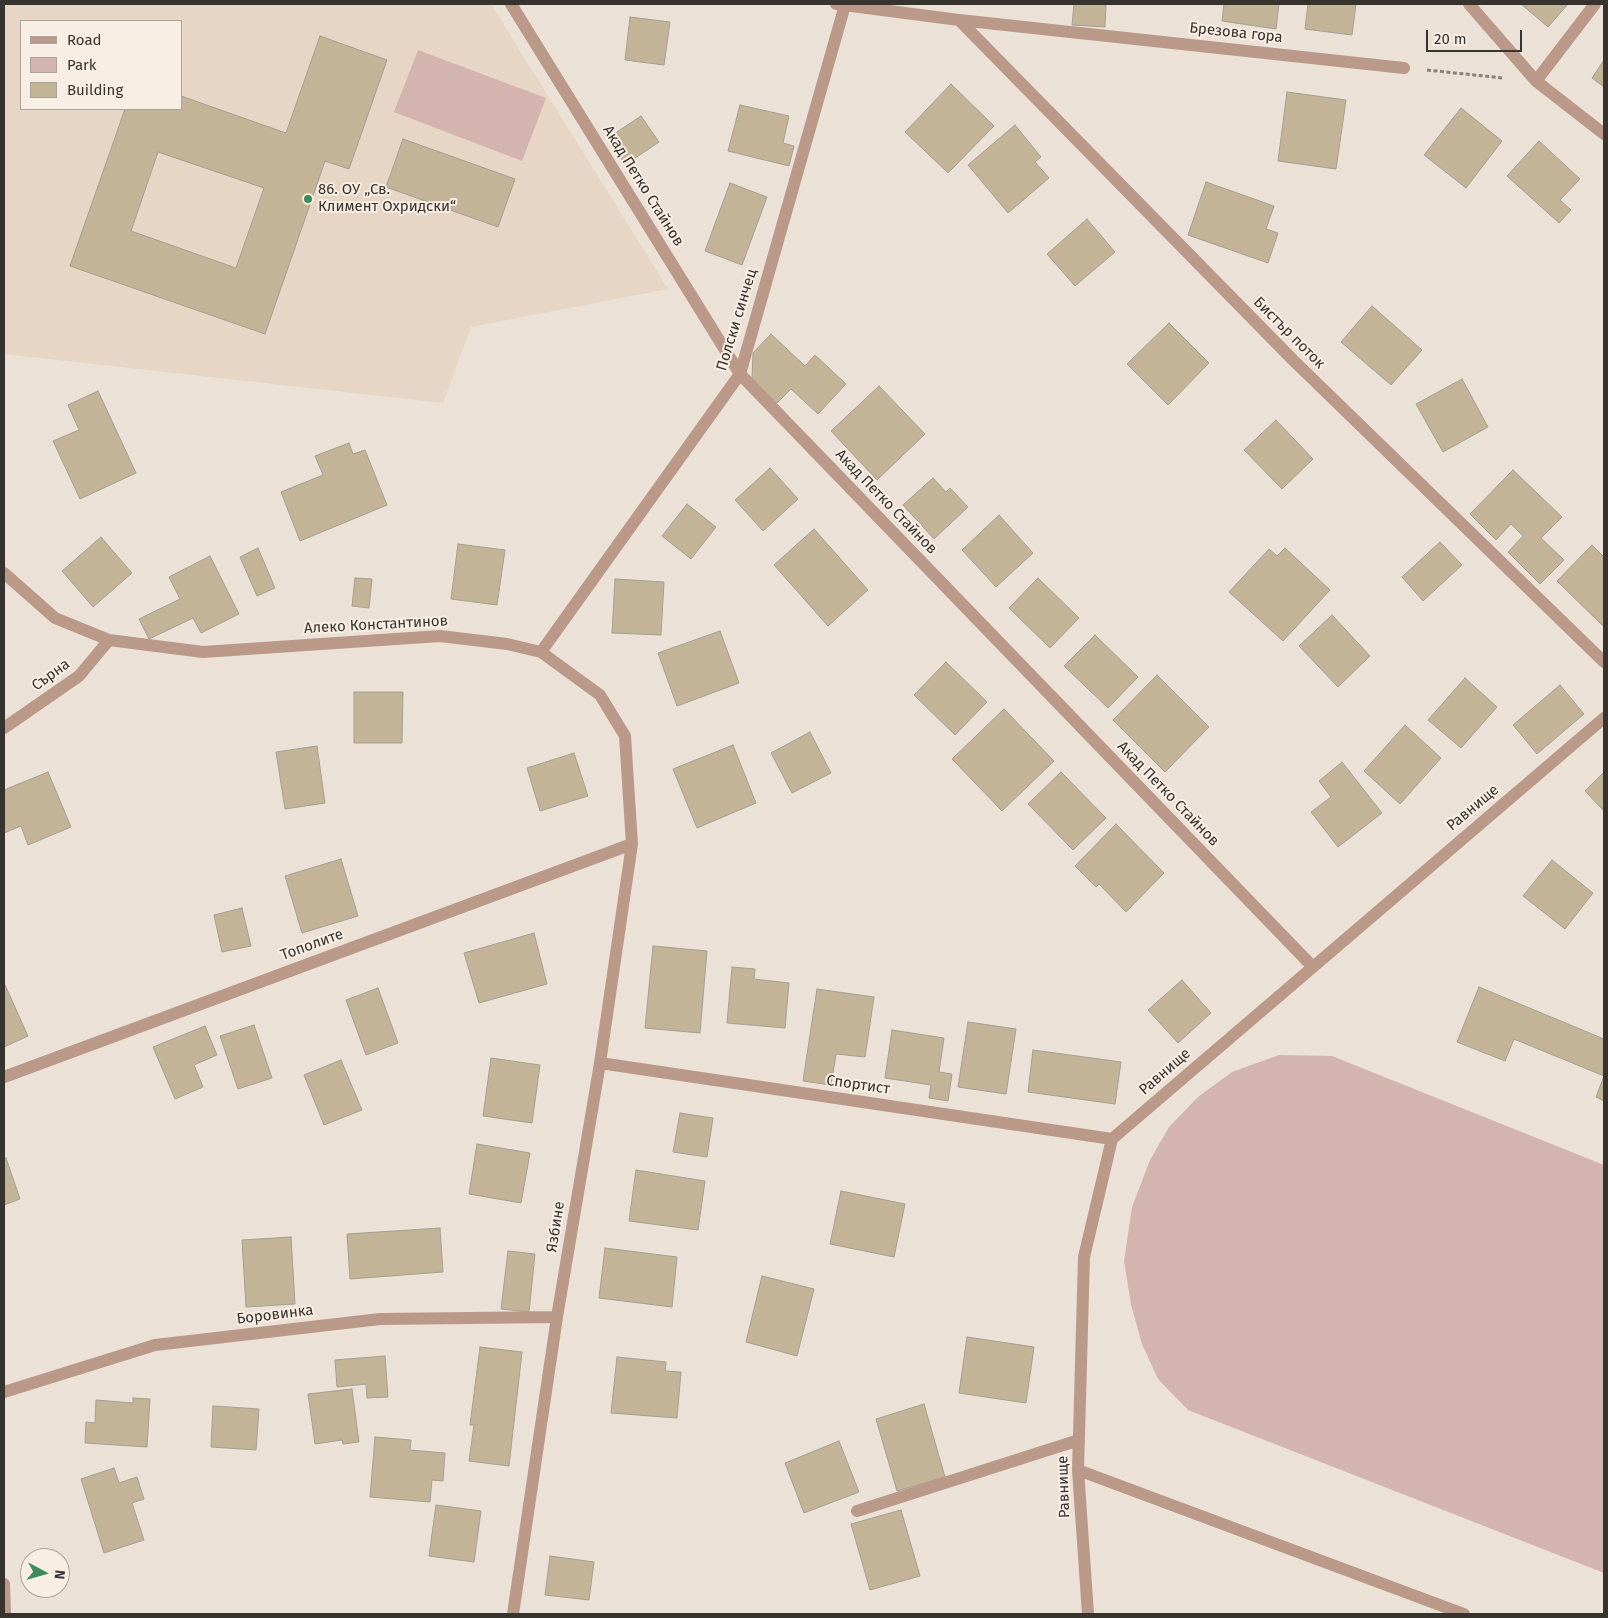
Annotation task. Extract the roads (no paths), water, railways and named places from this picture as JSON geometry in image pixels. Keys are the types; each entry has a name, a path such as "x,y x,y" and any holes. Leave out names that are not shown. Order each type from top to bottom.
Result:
{"street":[{"name":"Акад Петко Стайнов","path":"511,4 740,374 1312,966"},
{"name":"Полски синчец","path":"541,652 740,374 840,4"},
{"name":"Брезова гора","path":"840,4 959,20 1404,68"},
{"path":"1469,4 1536,81 1604,134"},
{"path":"1536,81 1595,4"},
{"name":"Бистър поток","path":"959,20 1293,360 1604,662"},
{"name":"Алеко Константинов","path":"4,573 55,618 109,640 203,652 440,636 506,644 541,652 600,695 625,736 632,844"},
{"name":"Сърна","path":"4,728 80,676 109,640"},
{"name":"Равнище","path":"1088,1614 1078,1470 1084,1257 1112,1139 1604,718"},
{"name":"Язбине","path":"513,1614 557,1317 600,1063 632,844"},
{"name":"Тополите","path":"4,1077 632,844"},
{"name":"Спортист","path":"600,1063 1112,1139"},
{"name":"Боровинка","path":"4,1392 155,1345 380,1318 557,1317"},
{"path":"857,1511 1079,1440"},
{"path":"1078,1470 1464,1614"},
{"path":"4,1584 5,1614"}],"place":[{"name":"86. ОУ „Св. Климент Охридски“","path":"308,199"}]}
